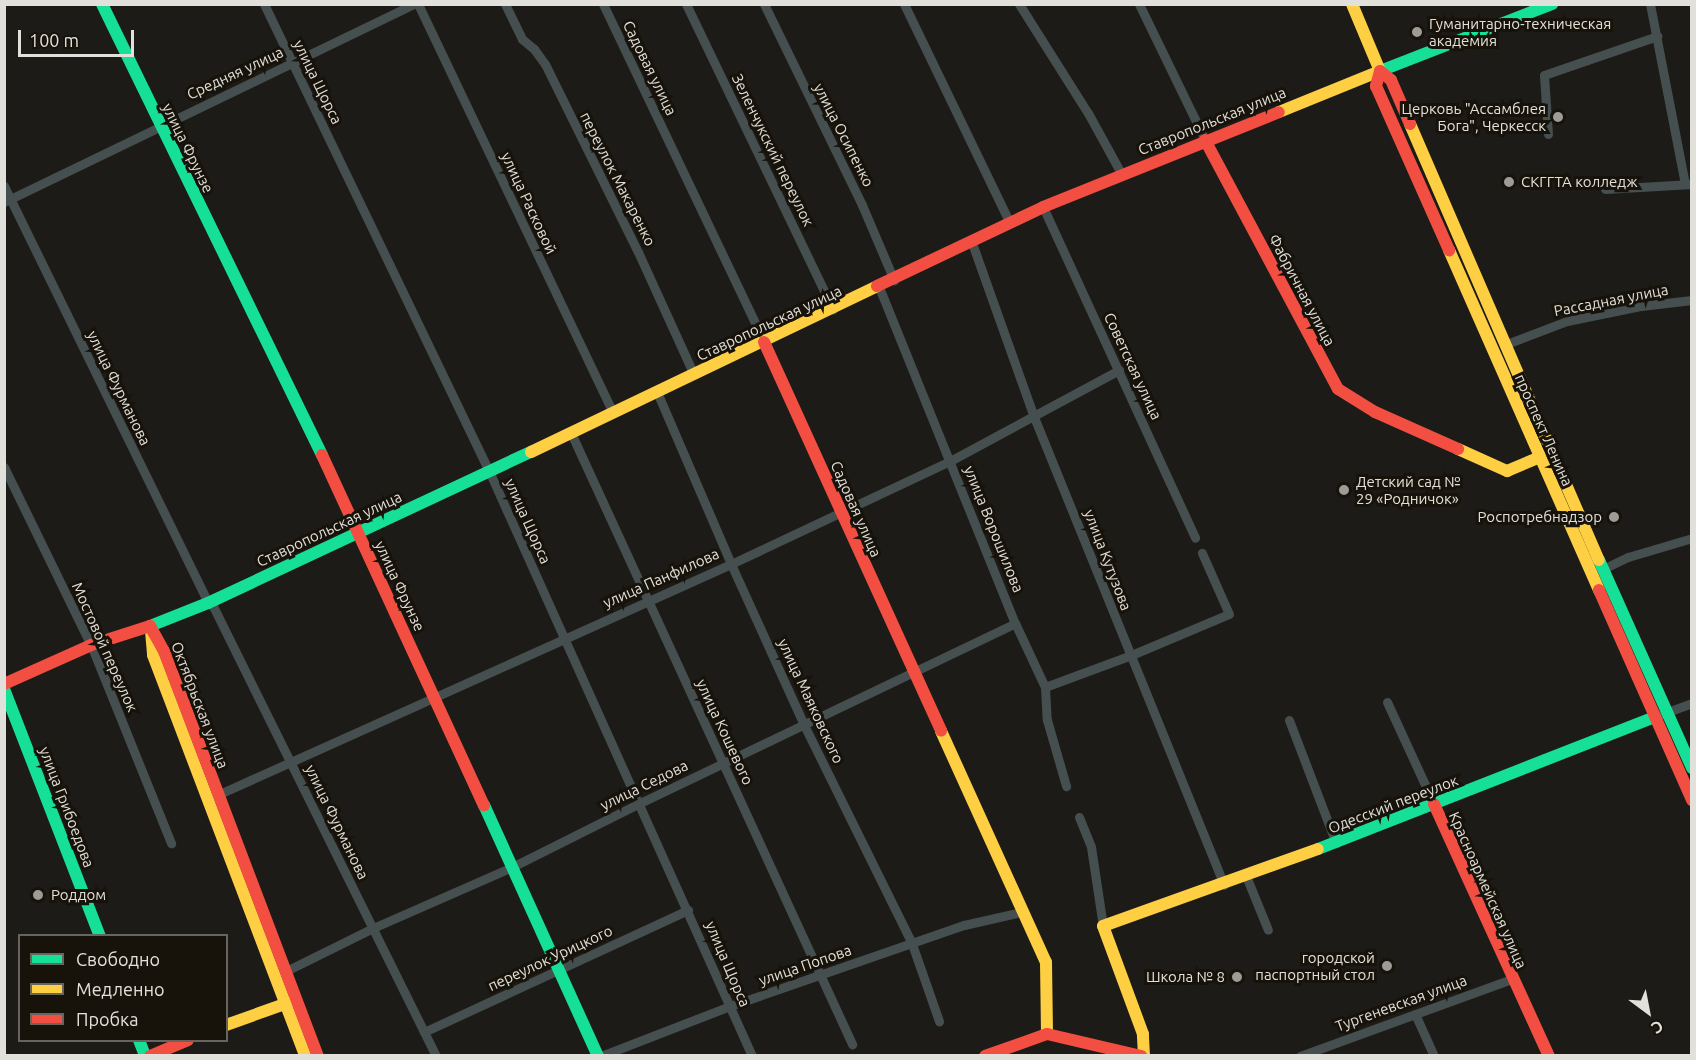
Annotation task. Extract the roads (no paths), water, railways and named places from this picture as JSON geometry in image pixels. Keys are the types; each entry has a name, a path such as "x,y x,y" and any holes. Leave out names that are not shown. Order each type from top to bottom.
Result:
{"main road":[{"name":"улица Фрунзе","path":"102,4 358,531 600,1056"},
{"name":"проспект Ленина","path":"1352,4 1380,71 1391,80 1504,345 1692,768"},
{"name":"Ставропольская улица","path":"4,684 91,645 150,626 209,602 613,414 972,243 1042,207 1121,173 1552,4"},
{"name":"проспект Ленина","path":"1380,71 1376,86 1692,800"},
{"name":"Фабричная улица","path":"1205,140 1338,389 1375,412 1508,471 1540,457"},
{"name":"Садовая улица","path":"764,342 1021,912 1046,962 1047,1034"},
{"name":"Октябрьская улица","path":"150,626 164,651 213,796 291,1002 318,1056"},
{"name":"улица Грибоедова","path":"4,689 99,934"},
{"name":"Одесский переулок","path":"1103,926 1224,885 1336,843 1654,717"},
{"name":"Октябрьская улица","path":"213,796 286,971 291,1002 305,1056"},
{"name":"Красноармейская улица","path":"1434,804 1549,1056"},
{"path":"985,1056 1047,1034 1094,1051 1142,1056 1143,1034 1127,985 1103,926"},
{"path":"228,1024 291,1002"},
{"path":"139,1042 145,1056"},
{"path":"150,1056 185,1042"}],"street":[{"name":"улица Щорса","path":"264,4 489,471 752,1056"},
{"name":"Средняя улица","path":"8,201 160,125 416,4"},
{"name":"улица Расковой","path":"416,4 613,414"},
{"name":"переулок Макаренко","path":"505,4 522,39 534,49 545,64 638,252 694,375"},
{"name":"Садовая улица","path":"603,4 764,342"},
{"name":"Зеленчукский переулок","path":"686,4 833,309"},
{"name":"улица Осипенко","path":"764,4 862,205 894,280"},
{"path":"904,4 1010,223"},
{"path":"1019,4 1088,113 1121,173"},
{"name":"Фабричная улица","path":"1139,4 1205,140"},
{"path":"1605,189 1688,184 1650,4"},
{"path":"1548,134 1544,75 1657,36"},
{"name":"улица Фурманова","path":"4,186 8,201 436,1056"},
{"name":"Советская улица","path":"1042,207 1196,538"},
{"name":"улица Кутузова","path":"972,243 1034,417 1084,535 1129,656 1224,885"},
{"name":"улица Ворошилова","path":"879,287 1015,624 1045,687 1047,720 1066,786"},
{"name":"Рассадная улица","path":"1504,345 1567,321 1641,306 1692,300"},
{"name":"улица Панфилова","path":"213,796 731,564 950,461 1119,370"},
{"name":"улица Маяковского","path":"657,392 804,725 912,944 939,1021"},
{"name":"улица Кошевого","path":"571,433 852,1044"},
{"name":"Мостовой переулок","path":"4,467 91,645 171,843"},
{"path":"1603,568 1628,557 1692,538"},
{"path":"1045,687 1129,656 1230,614 1202,553"},
{"name":"улица Седова","path":"286,971 373,928 512,867 640,803 1015,624"},
{"name":"Красноармейская улица","path":"1387,702 1434,804"},
{"name":"Одесский переулок","path":"1654,717 1692,704"},
{"path":"1289,720 1336,843"},
{"path":"1079,817 1091,847 1103,926"},
{"path":"1246,876 1268,930"},
{"name":"переулок Урицкого","path":"424,1032 688,910"},
{"name":"улица Попова","path":"600,1056 730,1006 964,926 1021,912"},
{"name":"Тургеневская улица","path":"1306,1055 1512,979"},
{"path":"1415,1014 1434,1056"}],"place":[{"name":"Гуманитарно-техническая академия","path":"1417,32"},
{"name":"Церковь \"Ассамблея Бога\", Черкесск","path":"1558,117"},
{"name":"СКГГТА колледж","path":"1509,182"},
{"name":"Детский сад № 29 «Родничок»","path":"1344,490"},
{"name":"Роспотребнадзор","path":"1614,517"},
{"name":"Роддом","path":"38,895"},
{"name":"городской паспортный стол","path":"1387,966"},
{"name":"Школа № 8","path":"1237,977"}]}
